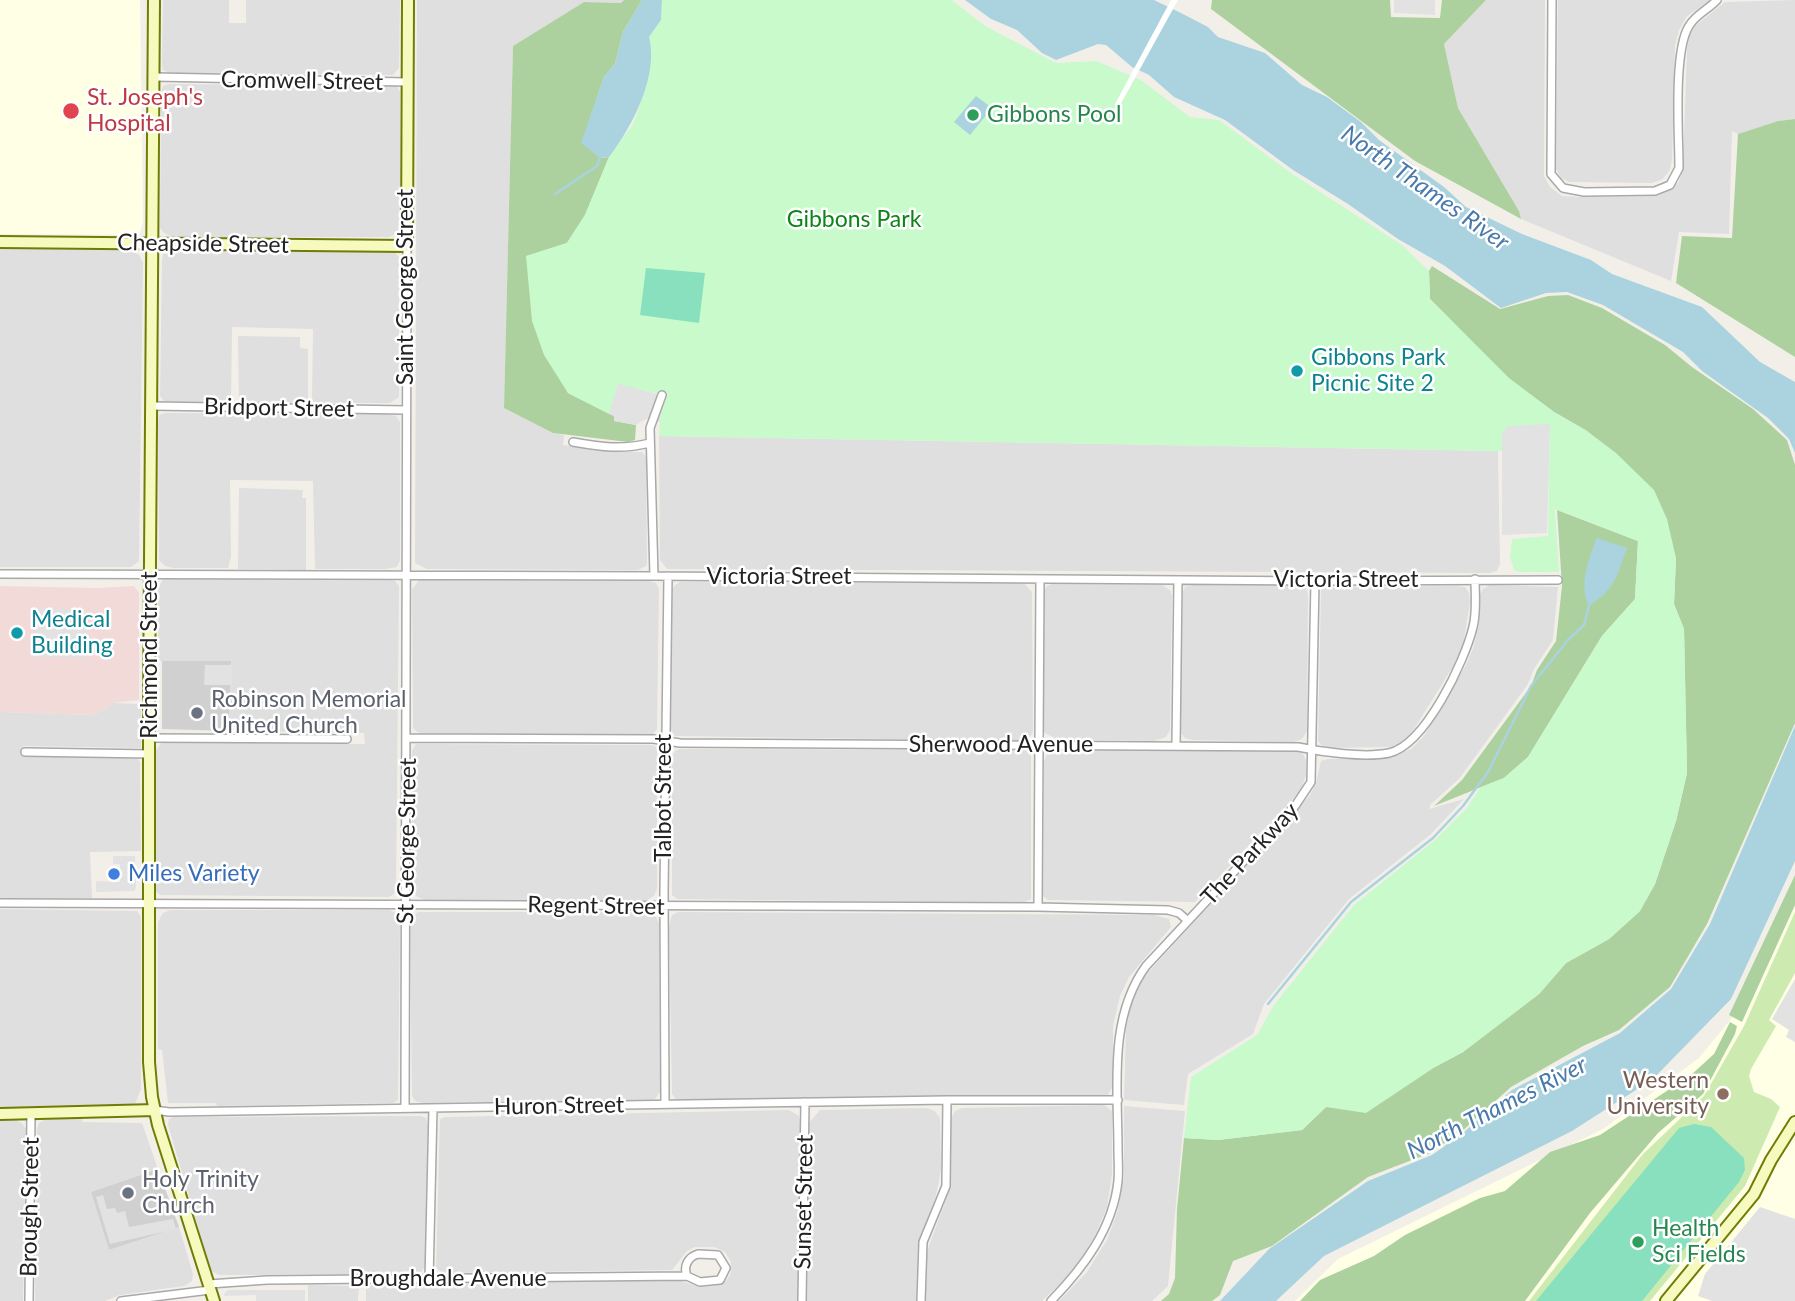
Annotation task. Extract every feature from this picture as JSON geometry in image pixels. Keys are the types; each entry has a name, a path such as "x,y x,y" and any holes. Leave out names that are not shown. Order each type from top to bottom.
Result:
{"main road":[{"name":"Richmond Street","path":"154,0 149,1062 155,1110 211,1292"},
{"name":"Saint George Street","path":"407,246 408,0"},
{"name":"Cheapside Street","path":"0,242 407,246"},
{"name":"Huron Street","path":"0,1114 155,1110"},
{"path":"1666,1301 1754,1194 1795,1122"}],"street":[{"path":"1552,0 1551,174 1563,188 1584,191 1655,191 1670,185 1679,169 1680,51 1687,29 1698,14 1717,0"},
{"name":"Cromwell Street","path":"155,77 407,82"},
{"name":"Saint George Street","path":"407,246 407,575"},
{"path":"654,576 650,443 652,419 662,394"},
{"name":"Bridport Street","path":"153,406 406,410"},
{"path":"573,442 609,448 628,448 650,443"},
{"name":"Victoria Street","path":"0,574 1558,580"},
{"name":"St George Street","path":"405,1108 407,575"},
{"name":"Talbot Street","path":"665,1104 664,906 668,576"},
{"path":"1038,907 1040,579"},
{"name":"Sherwood Avenue","path":"408,738 653,739 680,743 1298,747 1328,753 1388,753 1402,748 1419,735 1462,664 1473,626 1475,579"},
{"path":"1176,746 1178,580"},
{"name":"The Parkway","path":"1051,1301 1087,1261 1102,1235 1111,1209 1118,1181 1119,1031 1125,1005 1137,978 1305,794 1312,776 1315,581"},
{"path":"150,738 347,739"},
{"path":"25,752 150,754"},
{"name":"Regent Street","path":"0,903 1038,907 1168,910 1179,913 1188,920"},
{"path":"921,1301 923,1242 946,1186 947,1100"},
{"name":"Huron Street","path":"155,1110 169,1112 947,1100 1118,1101"},
{"name":"Sunset Street","path":"802,1301 806,1102"},
{"path":"429,1280 433,1108"},
{"name":"Brough Street","path":"29,1301 31,1113"},
{"name":"Broughdale Avenue","path":"121,1301 211,1292 267,1280 687,1276 700,1282 720,1280 725,1273 724,1263 718,1255 694,1255 685,1267 687,1276"}],"shaded area":[{"name":"St. Joseph's Hospital","path":"0,0 140,0 143,222 139,235 0,234"},
{"path":"163,0 229,0 229,23 246,23 246,0 400,0 399,68 393,75 170,73 163,70 162,63"},
{"path":"417,0 624,0 622,3 584,2 513,46 504,408 553,433 564,435 563,445 597,451 642,452 646,457 647,562 646,566 638,570 427,569 415,563"},
{"path":"1394,0 1435,0 1435,15 1394,13"},
{"path":"1486,0 1545,0 1544,176 1550,187 1562,196 1579,197 1658,196 1679,182 1683,167 1687,50 1689,37 1695,26 1725,2 1795,0 1795,119 1778,121 1738,134 1732,131 1729,234 1679,232 1671,281 1521,219 1519,211 1458,108 1444,44"},
{"path":"1558,0 1711,0 1687,16 1679,30 1675,46 1672,159 1670,170 1663,179 1652,183 1569,182 1561,178 1556,169"},
{"path":"163,86 397,86 400,92 400,228 396,234 389,237 173,237 164,233 160,228 161,92"},
{"path":"128,248 139,255 143,263 139,561 131,567 0,567 0,249"},
{"path":"169,250 395,252 399,258 399,397 390,403 315,403 312,399 313,329 232,327 231,404 165,402 160,396 162,260 163,254"},
{"path":"238,336 300,337 300,348 308,349 308,399 305,404 239,403"},
{"path":"618,384 662,395 660,422 646,419 636,425 614,421 614,416 609,414"},
{"path":"159,415 396,416 400,422 400,560 397,567 315,569 313,481 230,480 231,557 228,568 165,566 159,560 158,424"},
{"path":"1550,424 1547,533 1502,535 1502,433 1508,426"},
{"path":"659,436 1498,451 1500,564 1497,571 1490,573 667,569 660,560"},
{"path":"239,488 303,490 302,498 306,498 306,570 238,569"},
{"path":"384,578 395,581 399,586 394,894 389,897 160,895 155,891 156,750 162,742 365,744 364,733 229,731 231,661 158,661 158,589 163,579"},
{"path":"419,580 656,583 659,589 657,729 653,734 647,735 417,732 413,728 412,590"},
{"path":"680,582 1024,583 1032,592 1033,731 1030,737 1023,741 675,736 671,730 672,590"},
{"path":"1162,585 1170,590 1170,730 1166,737 1154,741 1057,739 1043,732 1043,593 1047,586"},
{"path":"1297,585 1306,588 1307,731 1302,739 1294,742 1192,740 1185,738 1180,732 1183,592 1185,587"},
{"path":"1490,585 1558,587 1553,640 1534,669 1528,684 1459,779 1431,804 1429,809 1464,799 1431,834 1349,899 1264,1004 1253,1034 1188,1074 1184,1105 1124,1100 1126,1028 1132,1000 1143,978 1310,795 1321,761 1393,757 1411,749 1424,736 1466,665 1479,623 1478,598 1483,589"},
{"path":"0,586 134,586 139,593 139,700 113,703 94,715 0,712"},
{"path":"1465,587 1469,593 1463,646 1409,737 1400,744 1389,747 1322,746 1318,741 1321,589"},
{"path":"36,608 86,610 85,658 35,657"},
{"path":"162,661 231,661 229,731 162,729"},
{"path":"205,665 232,665 232,685 204,685"},
{"path":"113,703 141,704 141,748 23,746 22,756 136,757 140,762 141,851 90,852 92,898 0,898 0,712 94,715"},
{"path":"416,744 657,747 657,888 654,896 647,900 426,900 417,897 412,888 412,751"},
{"path":"1024,750 1030,753 1031,757 1031,899 1023,903 677,899 672,895 672,757 675,751"},
{"path":"1055,750 1295,750 1303,754 1306,775 1302,787 1293,799 1195,902 1048,900 1043,896 1044,761 1048,753"},
{"path":"113,856 135,856 134,891 96,892 96,881 120,882 120,864 113,864"},
{"name":"Western University","path":"1795,885 1795,1301 1295,1301 1338,1259 1603,1129 1699,1058 1740,1008"},
{"path":"0,909 137,911 141,917 141,1089 135,1104 0,1108"},
{"path":"170,910 390,910 397,914 400,920 398,1100 393,1103 217,1106 216,1103 168,1103 162,1050 158,1049 158,922 163,913"},
{"path":"418,912 648,912 656,917 659,923 660,1092 654,1100 415,1101 412,1096 410,922"},
{"path":"678,912 1154,915 1169,919 1171,927 1129,977 1120,996 1113,1026 1113,1086 1108,1095 684,1100 676,1099 672,1094 669,926 672,915"},
{"path":"1795,979 1795,1042 1786,1037 1789,1030 1772,1019"},
{"path":"1104,1105 1112,1111 1112,1174 1107,1207 1083,1258 1067,1277 1042,1301 925,1301 924,1265 927,1251 950,1189 951,1119 955,1111 962,1108"},
{"path":"1124,1106 1185,1111 1168,1286 1152,1301 1059,1301 1087,1272 1107,1240 1118,1210 1124,1177"},
{"path":"927,1108 935,1111 940,1118 941,1169 936,1196 918,1245 916,1301 806,1301 809,1123 820,1110"},
{"path":"789,1110 799,1116 800,1123 798,1301 366,1301 366,1285 677,1280 700,1287 715,1286 726,1281 731,1273 731,1262 725,1252 714,1247 695,1247 687,1251 672,1270 441,1273 436,1267 440,1119"},
{"path":"81,1118 83,1122 142,1123 158,1169 91,1192 109,1250 179,1227 193,1274 192,1281 184,1286 120,1295 105,1301 35,1301 37,1129 39,1123 44,1120"},
{"path":"426,1118 428,1124 425,1266 421,1272 219,1275 211,1271 168,1125 169,1119"},
{"path":"16,1120 26,1129 23,1301 0,1301 0,1121"},
{"path":"158,1169 179,1227 109,1250 91,1192"},
{"path":"103,1195 107,1209 115,1208 117,1213 125,1211 129,1227 173,1219 176,1229 110,1244 96,1197"},
{"path":"1760,1207 1795,1219 1795,1301 1712,1301 1698,1296 1705,1274"},
{"path":"308,1285 359,1286 358,1301 308,1301"},
{"path":"228,1290 305,1290 305,1301 256,1301 256,1295 225,1296"}],"green space":[{"path":"624,0 642,0 623,32 615,64 604,77 582,142 600,158 609,157 585,215 567,243 527,256 568,393 614,416 614,421 636,425 635,440 628,442 553,433 504,408 513,46 584,2 621,3"},
{"name":"Gibbons Park","path":"662,0 952,0 985,26 1056,63 1096,61 1141,80 1190,117 1219,120 1291,173 1402,245 1429,271 1430,299 1509,378 1616,453 1654,490 1667,519 1676,558 1674,604 1684,629 1687,773 1676,821 1655,884 1639,912 1609,939 1566,963 1539,994 1463,1052 1435,1067 1366,1113 1326,1107 1302,1130 1218,1140 1184,1138 1191,1077 1257,1035 1274,1005 1354,905 1435,840 1466,809 1481,787 1504,778 1528,757 1602,636 1635,599 1638,541 1555,509 1559,572 1514,570 1510,557 1512,539 1548,536 1550,424 1502,433 1502,451 659,436 662,394 618,385 609,414 568,393 544,355 532,321 526,256 567,243 585,215 609,157 633,124 642,99 649,37 661,20"},
{"path":"1212,0 1390,0 1391,17 1440,18 1442,0 1486,0 1444,44 1458,108 1519,211 1521,219 1415,161 1211,9"},
{"path":"1795,119 1795,357 1676,283 1682,236 1732,238 1738,134 1778,121"},
{"path":"1432,266 1500,309 1548,296 1568,295 1602,308 1665,345 1753,409 1787,440 1795,465 1795,723 1707,924 1670,987 1619,1030 1583,1046 1511,1087 1461,1132 1430,1153 1368,1177 1272,1246 1233,1261 1220,1295 1212,1301 1161,1301 1169,1294 1175,1278 1177,1209 1184,1138 1218,1140 1302,1130 1326,1107 1435,1067 1463,1052 1539,994 1566,963 1609,939 1640,911 1655,884 1676,821 1687,773 1684,629 1674,604 1676,558 1587,431 1554,412 1509,379 1430,299 1429,271"},
{"path":"646,268 705,273 699,323 640,315"},
{"path":"1557,510 1638,541 1635,599 1602,636 1528,757 1504,778 1434,806 1462,780 1531,686 1537,670 1556,641 1562,586"},
{"path":"1795,875 1795,905 1742,1022 1729,1015"},
{"path":"1795,912 1795,973 1769,1020 1776,1026 1749,1076 1754,1092 1771,1099 1780,1107 1745,1186 1650,1301 1529,1301 1643,1154 1704,1096 1744,1026"},
{"path":"1730,1022 1737,1026 1735,1034 1703,1094 1658,1133 1590,1213 1525,1301 1300,1301 1320,1280 1374,1256 1405,1235 1480,1198 1505,1191 1550,1152 1600,1135 1691,1075 1714,1054"},
{"name":"Health Sci Fields","path":"1694,1124 1711,1127 1744,1158 1745,1170 1739,1182 1642,1301 1536,1301 1679,1128"}],"water":[{"path":"642,0 662,0 661,20 649,37 651,52 647,84 618,145 609,157 600,158 581,143 604,77 615,64 623,32"},
{"name":"North Thames River","path":"965,0 1154,0 1208,27 1218,37 1265,53 1302,85 1327,97 1361,122 1379,140 1444,187 1466,207 1522,234 1591,260 1612,274 1702,307 1760,362 1795,382 1795,453 1789,439 1768,418 1702,371 1683,352 1603,305 1567,292 1546,293 1501,308 1445,266 1398,239 1293,170 1225,120 1174,97 1149,75 1132,67 1106,45 1098,44 1056,60 1042,53 1017,30 991,19"},
{"name":"Gibbons Pool","path":"976,96 992,108 970,135 954,122"},
{"path":"1597,538 1627,548 1610,588 1589,606 1584,590 1585,581"},
{"name":"North Thames River","path":"1795,726 1795,861 1731,999 1653,1079 1572,1131 1324,1256 1276,1301 1220,1301 1269,1249 1368,1181 1432,1155 1463,1133 1512,1090 1620,1033 1671,989 1710,924"}],"pier":[{"path":"1171,0 1178,0 1119,107 1115,104"}],"waterway":[{"path":"555,194 597,166 600,158"},
{"path":"1268,1004 1351,902 1433,838 1463,806 1488,772 1531,686 1568,640 1584,625 1589,606"}],"place":[{"name":"St. Joseph's Hospital","path":"71,111"},
{"name":"Gibbons Pool","path":"973,115"},
{"name":"Gibbons Park Picnic Site 2","path":"1297,371"},
{"name":"Medical Building","path":"17,633"},
{"name":"Robinson Memorial United Church","path":"197,713"},
{"name":"Miles Variety","path":"114,874"},
{"name":"Western University","path":"1723,1094"},
{"name":"Holy Trinity Church","path":"128,1193"},
{"name":"Health Sci Fields","path":"1638,1242"}]}
